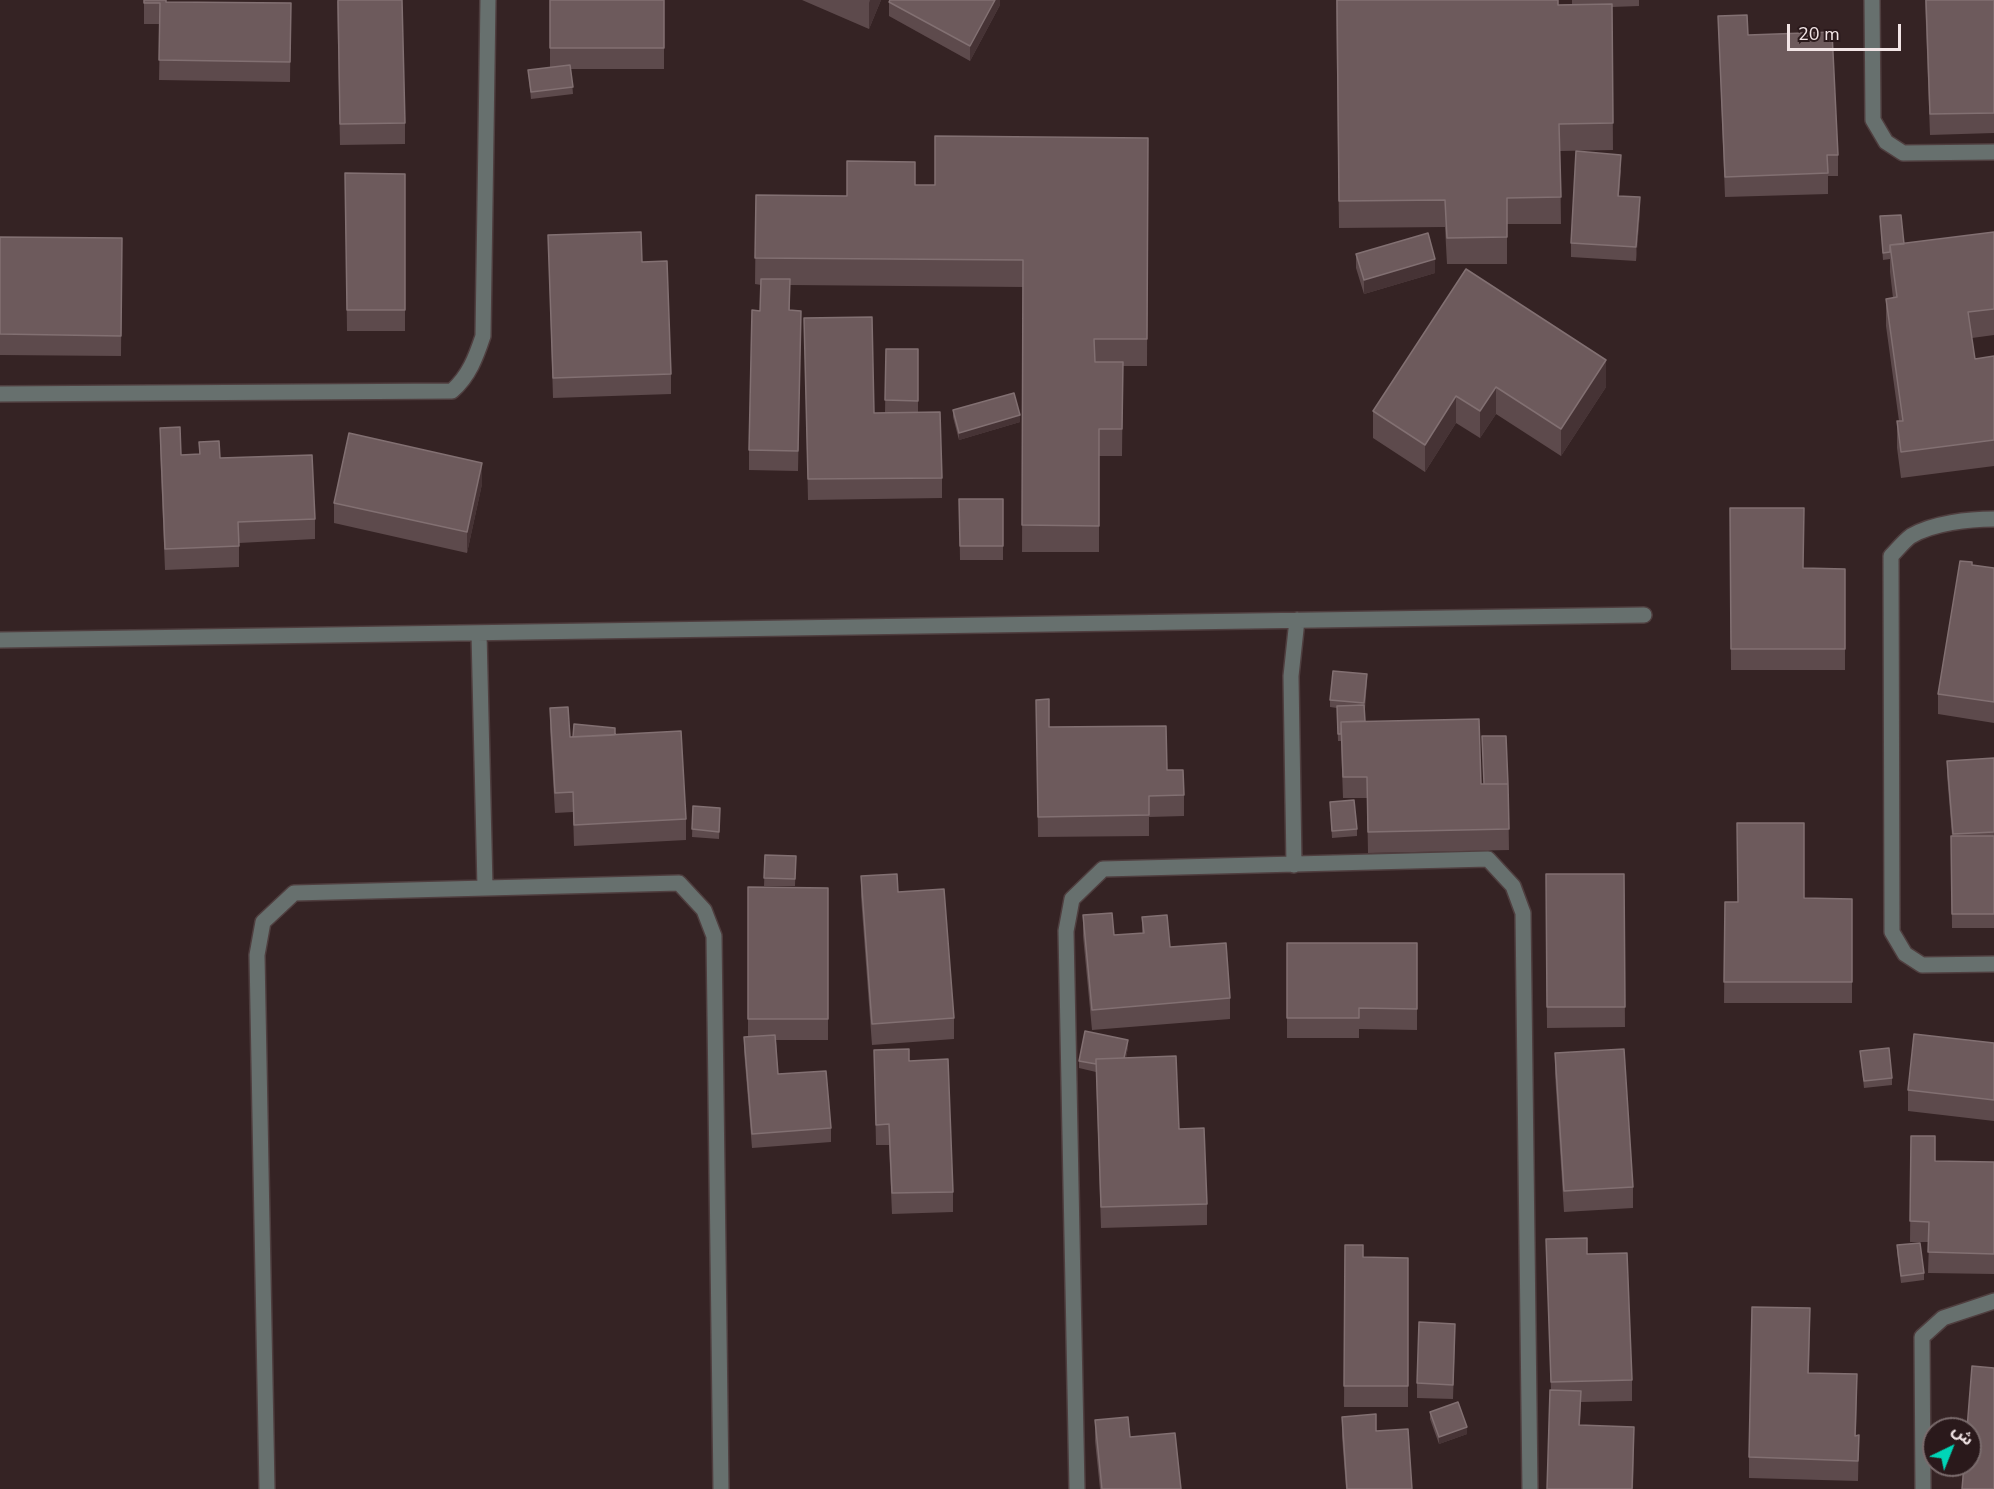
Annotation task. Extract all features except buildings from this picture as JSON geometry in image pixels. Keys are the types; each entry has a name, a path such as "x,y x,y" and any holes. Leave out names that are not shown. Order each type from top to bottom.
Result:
{"street":[{"path":"0,394 452,391 462,382 474,361 483,336 488,0"},
{"path":"1872,0 1873,120 1886,142 1903,153 1994,152"},
{"path":"1994,519 1963,519 1911,536 1891,556 1892,932 1905,954 1922,965 1994,964"},
{"path":"0,640 1644,615"},
{"path":"1294,865 1291,676 1297,620"},
{"path":"479,633 485,888"},
{"path":"1077,1489 1066,931 1072,899 1104,869 1488,859 1513,886 1523,913 1530,1489"},
{"path":"267,1489 257,955 263,922 294,893 678,883 704,910 714,936 721,1489"},
{"path":"1923,1489 1922,1337 1943,1318 1994,1301"}]}
